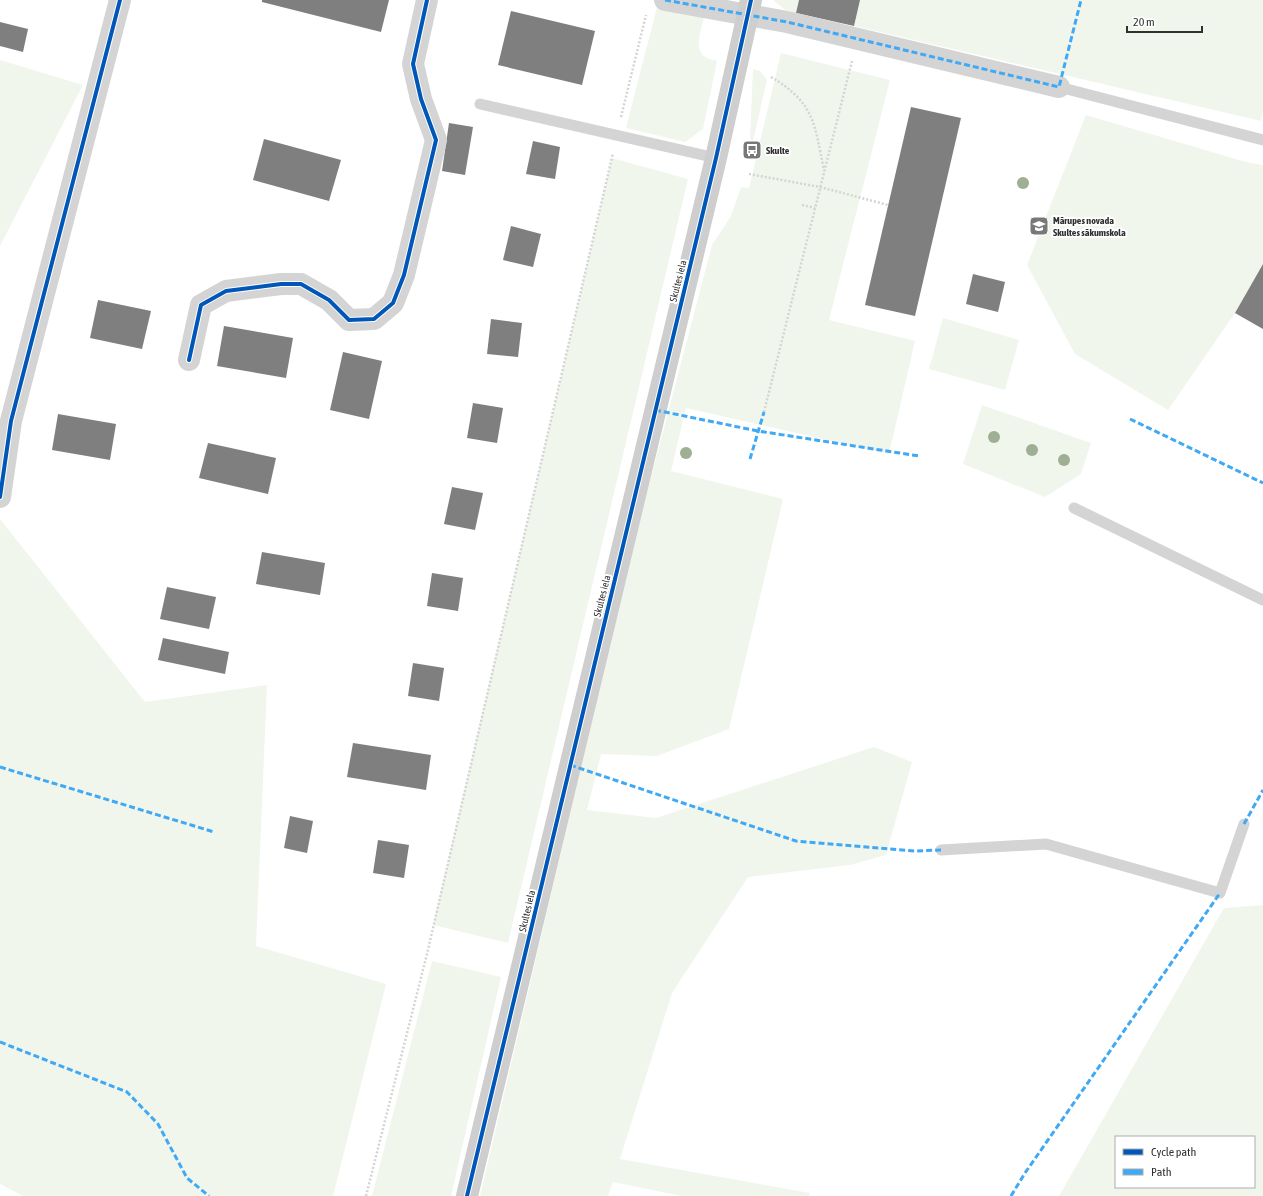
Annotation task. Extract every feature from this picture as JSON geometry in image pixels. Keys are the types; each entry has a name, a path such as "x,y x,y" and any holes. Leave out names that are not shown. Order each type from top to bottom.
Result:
{"main road":[{"name":"Skultes iela","path":"467,1196 716,158 750,7"}],"street":[{"path":"0,498 10,421 120,0"},
{"path":"189,360 201,305 226,291 281,284 301,284 329,300 349,320 374,319 392,303 404,275 436,140 421,99 413,64 427,0"},
{"path":"665,0 750,7 858,39 1059,87"}],"lane":[{"path":"1059,87 1263,140"},
{"path":"480,104 716,158"},
{"path":"1074,508 1263,600"},
{"path":"941,850 1046,844 1220,893 1244,824"}],"path":[{"path":"366,1196 427,954 646,14"},
{"path":"764,412 858,39"},
{"path":"771,77 786,86 802,101 814,121 824,172"},
{"path":"749,174 820,188 888,205"},
{"path":"802,205 815,208"}],"shaded area":[{"path":"773,0 799,0 796,13 785,10"},
{"path":"860,0 1263,0 1263,110 1261,121 854,26"},
{"path":"657,7 704,17 699,38 701,53 709,59 717,61 703,129 685,142 626,128"},
{"path":"781,53 890,80 829,320 915,341 889,454 686,408 671,471 783,499 729,729 657,756 601,754 587,810 656,818 874,747 912,762 886,855 850,865 748,877 672,993 620,1159 810,1193 809,1196 681,1196 613,1182 608,1196 480,1196 634,542 712,245 731,216 741,187 749,188"},
{"path":"0,60 83,85 0,246"},
{"path":"753,69 760,71 767,80 753,141 750,139"},
{"path":"1086,115 1246,162 1263,165 1263,264 1235,313 1168,410 1075,354 1027,265"},
{"path":"612,158 688,179 508,943 433,925"},
{"path":"943,318 1019,340 1005,390 929,369"},
{"path":"982,405 1091,443 1081,474 1045,497 963,464"},
{"path":"0,519 145,702 267,685 256,946 386,984 333,1196 23,1196 0,1184"},
{"path":"1263,905 1263,1196 1059,1196 1224,908"},
{"path":"432,961 501,977 451,1196 372,1196"}],"building":[{"path":"262,0 389,0 381,32 262,2"},
{"path":"799,0 860,0 854,26 796,13"},
{"path":"511,11 595,31 582,85 498,65"},
{"path":"0,22 28,29 23,52 0,46"},
{"path":"911,107 961,118 915,316 865,305"},
{"path":"449,123 473,127 465,175 442,171"},
{"path":"264,139 341,160 329,201 253,180"},
{"path":"533,141 560,147 555,179 526,174"},
{"path":"511,226 541,234 533,267 503,260"},
{"path":"1263,264 1263,329 1235,313"},
{"path":"973,274 1005,282 998,312 966,304"},
{"path":"98,300 151,311 142,349 90,338"},
{"path":"491,319 522,323 518,357 487,354"},
{"path":"224,326 293,338 286,378 217,366"},
{"path":"343,352 382,361 369,419 330,410"},
{"path":"473,403 503,408 497,443 467,438"},
{"path":"58,414 116,424 110,460 52,450"},
{"path":"208,443 276,458 268,494 199,478"},
{"path":"452,487 483,493 475,530 444,524"},
{"path":"262,552 325,563 320,595 256,584"},
{"path":"432,573 463,578 458,611 427,606"},
{"path":"167,587 216,597 209,629 160,619"},
{"path":"163,638 229,652 225,674 158,660"},
{"path":"413,663 444,668 439,701 408,696"},
{"path":"353,743 431,755 426,790 347,777"},
{"path":"290,816 313,821 307,853 284,848"},
{"path":"378,840 409,845 404,878 373,873"}],"marked path":[{"path":"665,0 787,22 1059,87 1081,0"},
{"path":"655,410 758,431 919,456"},
{"path":"750,459 764,412"},
{"path":"1130,419 1263,483"},
{"path":"570,765 796,841 915,851 941,850"},
{"path":"0,767 214,832"},
{"path":"1244,824 1263,790"},
{"path":"1011,1196 1025,1173 1220,893"},
{"path":"0,1042 127,1092 158,1124 187,1178 209,1196"}],"cycle path":[{"path":"0,497 11,421 120,0"},
{"path":"189,360 201,305 226,291 281,284 301,284 329,300 349,320 374,319 393,303 404,275 436,140 421,99 413,64 427,0"},
{"path":"467,1196 716,158 751,0"}],"place":[{"name":"Skulte","path":"752,150"},
{"name":"Mārupes novada Skultes sākumskola","path":"1039,226"}]}
